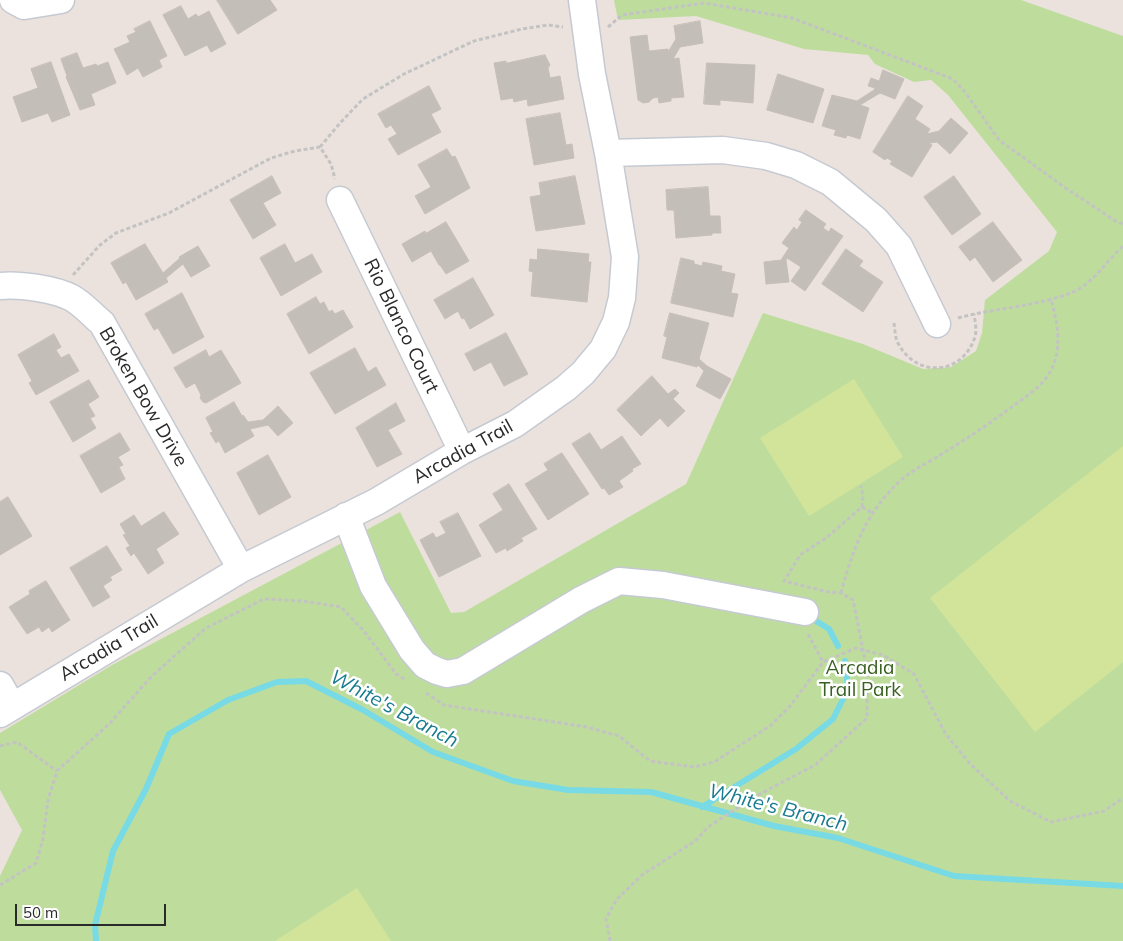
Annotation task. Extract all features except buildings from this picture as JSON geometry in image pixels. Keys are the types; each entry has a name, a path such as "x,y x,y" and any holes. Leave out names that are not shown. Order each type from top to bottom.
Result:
{"street":[{"path":"0,11 13,0 24,6 61,0"},
{"name":"Arcadia Trail","path":"4,702 241,569 376,502 462,451 516,424 584,373 604,349 616,322 622,298 626,257 592,74 582,0"},
{"path":"608,153 731,152 766,156 796,165 830,182 876,220 898,246 937,324"},
{"name":"Rio Blanco Court","path":"340,200 462,451"},
{"name":"Broken Bow Drive","path":"0,286 29,287 51,291 72,298 102,324 241,569"},
{"path":"346,516 373,586 412,650 425,665 446,674 463,670 581,600 620,581 663,585 805,612"}],"path":[{"path":"69,279 100,245 116,233 169,213 271,158 295,151 320,147 363,99 404,74 474,41 522,29 548,25 587,32 605,29 622,15 704,3 792,18 953,79 965,92 1000,140 1067,189 1123,224"},
{"path":"320,147 331,164 340,200"},
{"path":"937,324 974,314 1051,299 1076,290 1103,269 1123,246"},
{"path":"841,593 855,548 872,513 902,479 987,425 1037,389 1052,370 1058,346 1058,326 1051,299"},
{"path":"894,323 897,344 910,360 930,368 951,366 968,354 976,335 974,314"},
{"path":"610,941 606,919 616,900 642,875 695,841 708,827 754,797 815,765 867,718 866,670 853,600 841,593 828,592 784,581 800,555 826,538 862,507 863,496 861,486"},
{"path":"862,507 872,513"},
{"path":"0,885 36,863 48,800 57,771 109,724 152,676 206,628 264,599 302,601 341,607 364,631 396,674 412,684"},
{"path":"805,612 807,632 823,662"},
{"path":"420,689 444,705 587,727 619,736 650,761 694,767 714,762 770,726 790,706 823,662 856,648 863,649 883,655 914,674 945,733 963,757 980,775 1010,801 1051,822 1104,811 1123,798"},
{"path":"0,746 16,742 57,771"}],"green space":[{"name":"Arcadia Trail Park","path":"614,0 1021,0 1123,36 1123,941 0,941 0,876 22,830 0,790 0,733 112,665 400,512 451,613 464,612 686,484 763,313 863,344 923,369 951,367 976,351 982,333 985,300 1049,251 1057,232 948,95 931,80 914,82 875,64 868,55 804,49 696,16 618,20"},
{"path":"854,379 903,457 809,516 760,438"},
{"path":"1123,446 1123,662 1035,732 930,598"},
{"path":"357,888 391,941 275,941"}],"waterway":[{"path":"813,619 829,629 838,646"},
{"path":"702,807 796,749 833,719 848,689 845,661"},
{"name":"White's Branch","path":"96,941 95,925 113,851 146,789 169,734 228,700 277,682 306,681 363,710 433,752 513,781 568,790 651,792 774,826 838,838 954,876 1123,886"}]}
